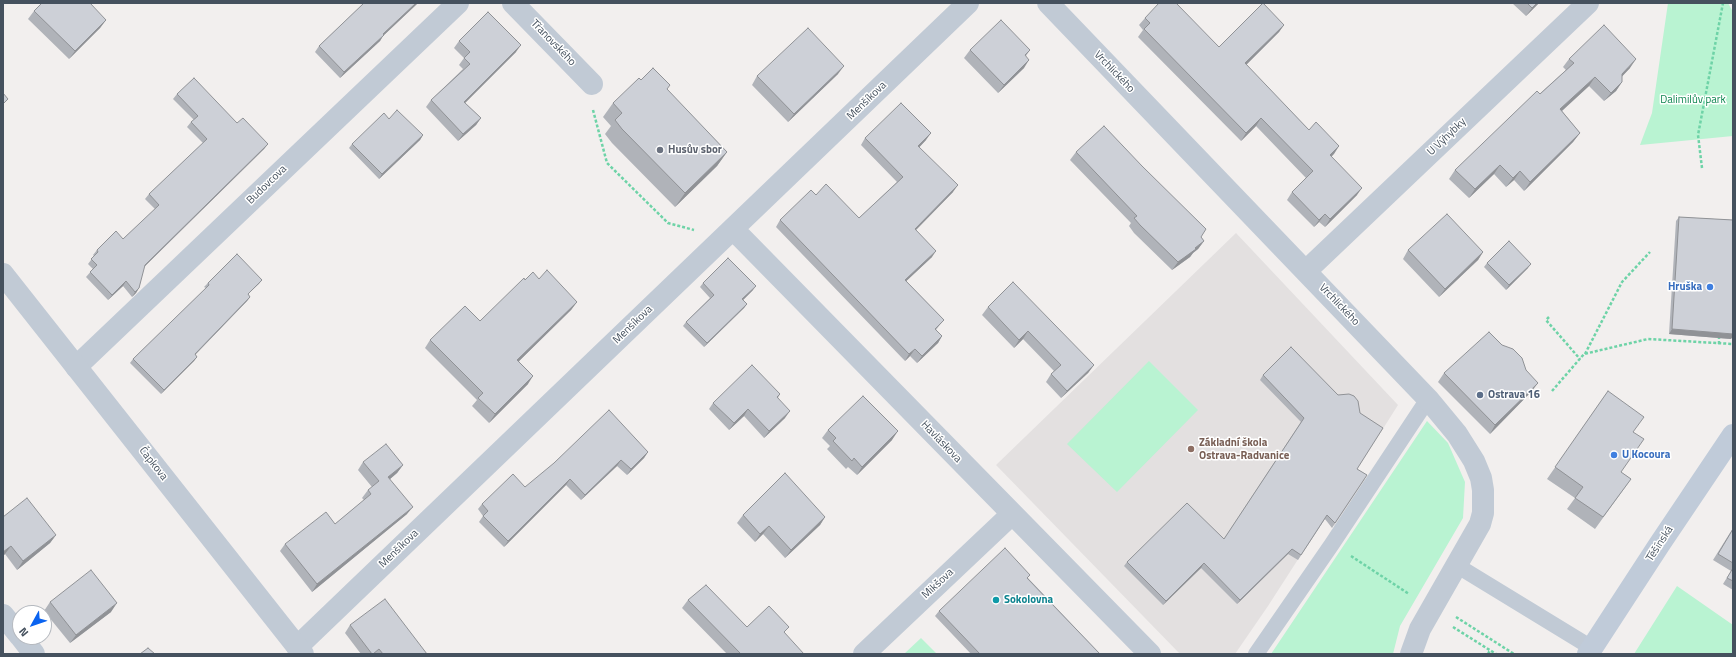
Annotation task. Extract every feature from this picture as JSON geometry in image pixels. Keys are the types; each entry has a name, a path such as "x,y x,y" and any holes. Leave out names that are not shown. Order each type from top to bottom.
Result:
{"main road":[{"name":"Těšínská","path":"1590,651 1733,435"}],"street":[{"name":"Budovcova","path":"76,367 458,3"},
{"name":"Třanovského","path":"513,3 592,84"},
{"name":"Menšíkova","path":"300,650 968,3"},
{"name":"Vrchlického","path":"1048,3 1428,399 1466,447 1479,472 1484,490 1484,504 1480,524 1431,608 1420,629 1411,654"},
{"name":"U Výhybky","path":"1306,271 1588,3"},
{"name":"Havláskova","path":"728,234 1012,514 1150,654"},
{"name":"Čapkova","path":"3,274 300,650"},
{"name":"Mikšova","path":"864,654 1012,514"},
{"path":"3,615 12,627"},
{"path":"27,645 34,654"}],"lane":[{"path":"1256,654 1332,544 1428,399"},
{"path":"1456,565 1479,578 1590,651"}],"path":[{"path":"1702,168 1698,135 1723,3"},
{"path":"592,84 590,100 607,163 668,223 728,234"},
{"path":"1552,391 1584,354 1619,287 1650,252"},
{"path":"1549,317 1546,320 1580,359"},
{"path":"1719,338 1719,344"},
{"path":"1584,354 1648,339 1733,344"},
{"path":"1332,544 1407,593"},
{"path":"1431,608 1446,622 1496,654"},
{"path":"1431,608 1450,614 1514,654"},
{"path":"1488,654 1490,650"}],"shaded area":[{"name":"Základní škola Ostrava-Radvanice","path":"1236,233 1398,405 1355,473 1366,480 1335,526 1324,519 1235,654 1180,654 996,465"}],"green space":[{"name":"Dalimilův park","path":"1668,3 1728,3 1733,12 1733,136 1640,145 1652,113"},
{"path":"1149,361 1198,410 1117,492 1067,444"},
{"path":"1427,421 1448,443 1465,482 1463,518 1400,626 1393,654 1271,654"},
{"path":"1677,586 1733,625 1733,654 1634,654"},
{"path":"921,638 937,654 904,654"}],"building":[{"path":"42,3 90,3 106,20 75,51 34,11"},
{"path":"364,3 416,3 344,72 319,46"},
{"path":"1159,3 1176,3 1219,47 1263,3 1284,25 1245,63 1309,130 1316,122 1339,146 1330,155 1362,188 1330,219 1325,214 1319,220 1292,192 1313,171 1261,118 1246,133 1144,29 1150,23 1145,18"},
{"path":"1527,3 1537,3 1532,8"},
{"path":"488,12 521,45 464,102 481,118 463,134 431,100 470,64 464,58 470,52 459,41"},
{"path":"1001,20 1030,50 1025,55 1029,60 1004,85 970,50"},
{"path":"1604,25 1636,59 1622,74 1622,82 1611,93 1595,77 1560,109 1580,133 1530,182 1520,171 1513,178 1500,165 1475,189 1455,170 1537,91 1540,94 1574,63 1569,59"},
{"path":"808,28 844,66 794,114 757,76"},
{"name":"Husův sbor","path":"653,68 670,85 667,89 727,152 685,193 615,120 622,113 613,103 639,78 641,80"},
{"path":"194,78 237,123 243,118 268,144 145,265 139,288 135,292 126,281 112,295 90,272 97,265 91,259 98,252 97,250 116,231 123,239 159,205 149,194 207,139 191,122 198,116 177,94"},
{"path":"3,93 8,99 3,104"},
{"path":"901,103 931,133 918,146 958,185 915,229 936,251 905,280 944,320 935,329 942,336 922,356 915,349 909,354 780,220 811,190 816,195 826,184 859,218 903,177 865,138"},
{"path":"397,110 423,135 382,174 352,144 384,113 389,119"},
{"path":"1104,126 1206,229 1201,237 1204,241 1178,262 1140,225 1134,218 1137,216 1076,152"},
{"path":"1447,214 1483,252 1445,289 1408,250"},
{"path":"1679,217 1733,220 1733,334 1672,329"},
{"path":"1509,241 1531,264 1509,285 1487,263"},
{"path":"237,254 262,280 248,294 250,297 195,354 197,357 164,390 133,359 209,285 208,283"},
{"path":"728,258 756,286 742,299 747,304 707,343 686,322 714,295 703,283"},
{"path":"547,270 577,302 517,360 533,376 495,414 478,398 483,393 430,340 465,306 480,321 524,278 525,280 533,272 539,279"},
{"path":"1013,282 1094,365 1067,391 1051,374 1061,365 1028,331 1019,340 988,307"},
{"path":"1489,332 1502,345 1513,349 1522,358 1526,370 1538,383 1495,425 1444,373"},
{"path":"1291,347 1338,395 1349,394 1354,396 1358,401 1360,413 1383,428 1357,469 1367,475 1335,523 1327,515 1301,555 1292,549 1240,600 1204,563 1166,601 1127,562 1187,503 1224,539 1304,418 1263,375"},
{"path":"752,365 780,394 777,397 790,411 769,431 748,409 734,423 713,403"},
{"path":"1608,391 1644,417 1633,432 1644,439 1621,472 1631,479 1603,517 1575,498 1583,487 1555,467"},
{"path":"863,396 898,431 862,467 854,458 852,461 833,441 836,438 828,430"},
{"path":"609,410 648,452 631,469 621,460 585,495 570,479 508,541 483,516 488,511 482,504 513,474 525,487 554,463"},
{"path":"386,444 403,465 388,477 413,507 317,584 285,544 326,512 335,524 371,494 368,490 379,481 363,462"},
{"path":"785,473 825,517 791,550 769,526 760,534 743,515"},
{"path":"27,498 56,535 23,561 11,546 3,552 3,517"},
{"path":"1733,529 1733,563 1718,554"},
{"name":"Sokolovna","path":"1005,548 1030,575 1027,578 1100,654 980,654 939,611"},
{"path":"1733,568 1733,581 1727,578"},
{"path":"91,570 117,603 76,635 50,602"},
{"path":"706,585 747,627 769,606 789,627 784,632 804,654 741,654 688,600"},
{"path":"385,599 427,654 383,654 379,649 372,654 350,625"},
{"path":"148,648 155,654 140,654"}],"place":[{"name":"Husův sbor","path":"660,150"},
{"name":"Hruška","path":"1710,287"},
{"name":"Ostrava 16","path":"1480,395"},
{"name":"Základní škola Ostrava-Radvanice","path":"1191,449"},
{"name":"U Kocoura","path":"1614,455"},
{"name":"Sokolovna","path":"996,600"}]}
